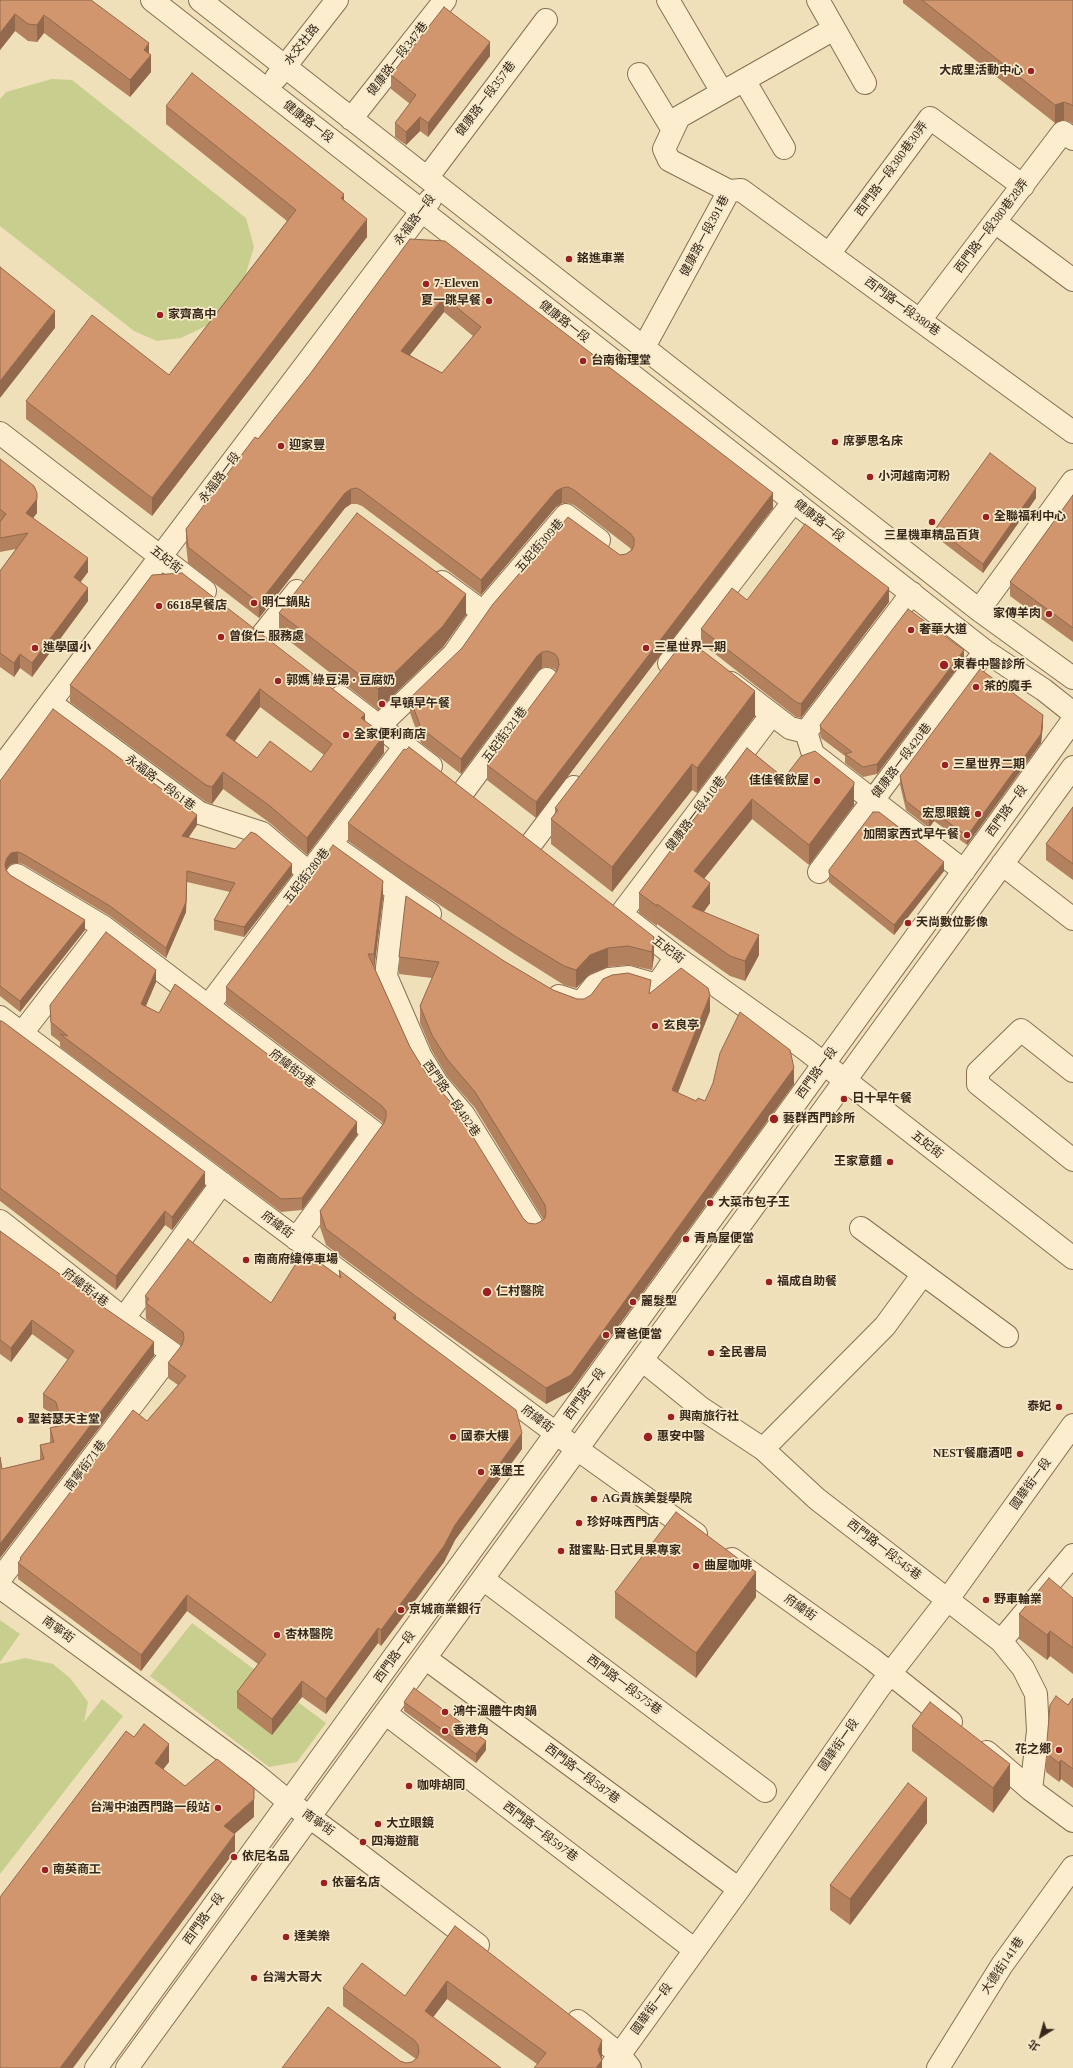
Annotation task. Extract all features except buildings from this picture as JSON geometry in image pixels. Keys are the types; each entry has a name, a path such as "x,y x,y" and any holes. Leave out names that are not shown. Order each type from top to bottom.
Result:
{"street":[{"name":"健康路一段","path":"152,0 985,651 1044,690 1073,713"},
{"name":"水交社路","path":"267,90 337,0"},
{"name":"健康路一段347巷","path":"351,119 445,0"},
{"path":"668,0 722,92"},
{"path":"818,0 865,83"},
{"path":"202,1 979,610 1073,678"},
{"name":"健康路一段357巷","path":"433,183 546,20"},
{"name":"健康路一段391巷","path":"644,348 729,191 668,160 664,149 679,117 834,29"},
{"path":"639,74 673,130"},
{"path":"744,80 784,148"},
{"name":"西門路一段380巷30弄","path":"829,254 930,118 1022,186"},
{"name":"西門路一段380巷28弄","path":"920,320 1022,186 1068,136"},
{"name":"永福路一段","path":"0,769 421,211 433,183"},
{"name":"西門路一段380巷","path":"729,191 741,190 1073,432"},
{"path":"995,222 1073,280"},
{"name":"五妃街","path":"0,433 220,603"},
{"path":"979,610 1073,481"},
{"path":"659,676 794,501"},
{"name":"五妃街309巷","path":"379,726 453,655 483,612 566,515 616,553"},
{"path":"425,569 483,612"},
{"path":"262,635 311,572"},
{"path":"806,732 912,593"},
{"path":"244,621 281,650"},
{"path":"683,645 790,728 806,732"},
{"name":"健康路一段420巷","path":"819,872 985,651"},
{"name":"五妃街321巷","path":"464,792 547,679"},
{"path":"324,683 482,806"},
{"name":"永福路一段61巷","path":"56,707 200,813 262,832 309,873"},
{"name":"健康路一段410巷","path":"621,914 772,714"},
{"name":"西門路一段","path":"96,2068 1073,720"},
{"path":"806,732 813,754 964,871"},
{"name":"五妃街280巷","path":"209,1005 332,845 405,746"},
{"name":"西門路一段","path":"127,2068 1073,767"},
{"path":"531,844 588,769"},
{"path":"512,830 549,858"},
{"path":"332,845 396,891 447,925"},
{"path":"1002,864 1073,919"},
{"name":"府緯街9巷","path":"17,875 104,927 209,1005 374,1132 296,1239"},
{"name":"西門路一段482巷","path":"396,891 386,976 421,1057 438,1084 464,1116 534,1228"},
{"name":"五妃街","path":"603,900 676,957 824,1064 1073,1258"},
{"path":"22,1033 104,927"},
{"path":"539,984 559,996 581,1003 595,985 609,979 629,977 657,985 676,957"},
{"name":"府緯街","path":"0,1017 556,1434 891,1673 1032,1790 1073,1821"},
{"path":"1073,1071 1021,1030 978,1072 978,1084 1073,1160"},
{"path":"124,1318 222,1183"},
{"name":"府緯街4巷","path":"0,1221 124,1318 172,1353"},
{"path":"861,1228 1008,1336"},
{"path":"763,1449 885,1326 923,1274"},
{"name":"南寧街71巷","path":"0,1579 172,1353"},
{"name":"西門路一段545巷","path":"642,1360 701,1408 763,1449 817,1499 1001,1641 1023,1668 1036,1694 1038,1731 1032,1790"},
{"name":"國華街一段","path":"620,2063 695,1950 891,1673 948,1599 1073,1425"},
{"path":"1001,1641 1073,1555"},
{"name":"西門路一段575巷","path":"483,1579 765,1791"},
{"name":"南寧街","path":"0,1587 255,1774 289,1802 492,1956"},
{"name":"西門路一段587巷","path":"425,1658 739,1889"},
{"name":"西門路一段597巷","path":"385,1713 695,1950"},
{"name":"大德街141巷","path":"938,2068 1002,1965 1073,1868"},
{"path":"562,2009 620,2063"}],"green space":[{"path":"52,79 72,80 246,218 254,247 243,283 222,311 206,326 181,338 157,341 134,331 0,226 0,99 6,92"},
{"path":"0,1620 20,1634 0,1662"},
{"path":"192,1623 326,1723 297,1762 269,1767 150,1676"},
{"path":"25,1658 53,1664 70,1678 88,1702 84,1722 102,1699 123,1716 0,1874 0,1664"}],"place":[{"name":"大成里活動中心","path":"1031,71"},
{"name":"銘進車業","path":"569,259"},
{"name":"7-Eleven","path":"426,284"},
{"name":"夏一跳早餐","path":"489,301"},
{"name":"家齊高中","path":"160,315"},
{"name":"台南衛理堂","path":"583,361"},
{"name":"席夢思名床","path":"835,442"},
{"name":"迎家豐","path":"281,446"},
{"name":"小河越南河粉","path":"870,477"},
{"name":"全聯福利中心","path":"986,517"},
{"name":"三星機車精品百貨","path":"932,522"},
{"name":"明仁鍋貼","path":"254,603"},
{"name":"6618早餐店","path":"159,606"},
{"name":"家傳羊肉","path":"1049,614"},
{"name":"奢華大道","path":"911,630"},
{"name":"曾俊仁 服務處","path":"221,637"},
{"name":"進學國小","path":"35,648"},
{"name":"三星世界一期","path":"646,648"},
{"name":"東春中醫診所","path":"944,665"},
{"name":"郭媽 綠豆湯 · 豆腐奶","path":"278,681"},
{"name":"茶的魔手","path":"976,687"},
{"name":"早頓早午餐","path":"382,704"},
{"name":"全家便利商店","path":"346,735"},
{"name":"三星世界二期","path":"945,765"},
{"name":"佳佳餐飲屋","path":"817,781"},
{"name":"宏恩眼鏡","path":"978,814"},
{"name":"加閤家西式早午餐","path":"967,835"},
{"name":"天尚數位影像","path":"908,923"},
{"name":"玄良亭","path":"655,1026"},
{"name":"日十早午餐","path":"844,1099"},
{"name":"藝群西門診所","path":"774,1119"},
{"name":"王家意麵","path":"890,1162"},
{"name":"大菜市包子王","path":"710,1203"},
{"name":"青鳥屋便當","path":"686,1239"},
{"name":"南商府緯停車場","path":"246,1260"},
{"name":"福成自助餐","path":"769,1282"},
{"name":"仁村醫院","path":"487,1292"},
{"name":"麗髮型","path":"633,1302"},
{"name":"竇爸便當","path":"606,1335"},
{"name":"全民書局","path":"711,1353"},
{"name":"泰妃","path":"1059,1407"},
{"name":"興南旅行社","path":"671,1417"},
{"name":"聖若瑟天主堂","path":"20,1420"},
{"name":"國泰大樓","path":"453,1437"},
{"name":"惠安中醫","path":"648,1437"},
{"name":"NEST餐廳酒吧","path":"1020,1454"},
{"name":"漢堡王","path":"481,1472"},
{"name":"AG貴族美髮學院","path":"594,1499"},
{"name":"珍好味西門店","path":"579,1523"},
{"name":"甜蜜點-日式貝果專家","path":"561,1551"},
{"name":"曲屋咖啡","path":"696,1566"},
{"name":"野車輪業","path":"986,1600"},
{"name":"京城商業銀行","path":"401,1610"},
{"name":"杏林醫院","path":"277,1635"},
{"name":"鴻牛溫體牛肉鍋","path":"445,1712"},
{"name":"香港角","path":"445,1731"},
{"name":"花之鄉","path":"1059,1750"},
{"name":"咖啡胡同","path":"409,1786"},
{"name":"台灣中油西門路一段站","path":"218,1808"},
{"name":"大立眼鏡","path":"378,1824"},
{"name":"四海遊龍","path":"363,1842"},
{"name":"依尼名品","path":"234,1857"},
{"name":"南英商工","path":"45,1870"},
{"name":"依蕾名店","path":"324,1883"},
{"name":"達美樂","path":"286,1937"},
{"name":"台灣大哥大","path":"254,1978"}]}
